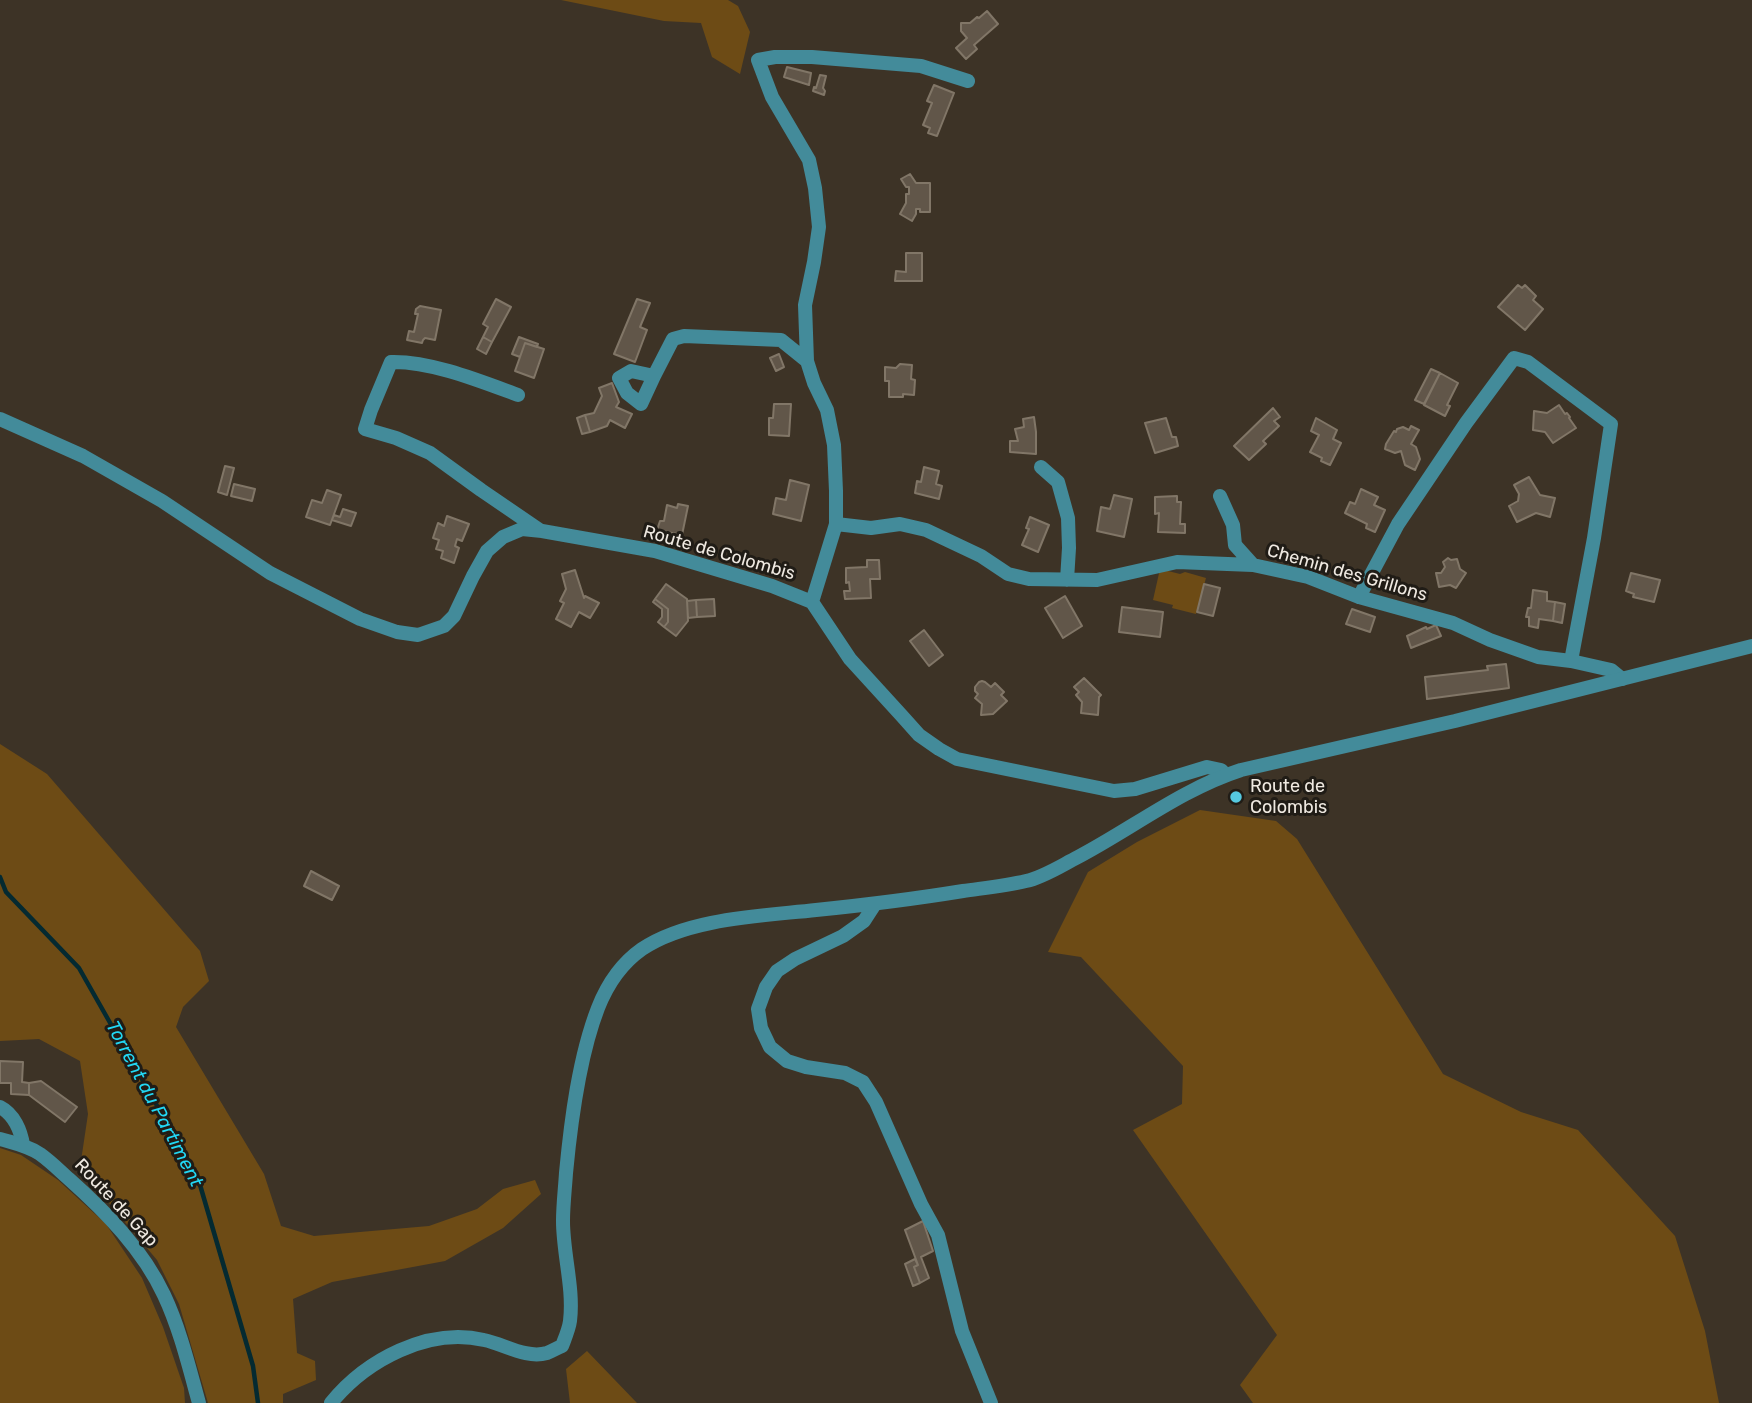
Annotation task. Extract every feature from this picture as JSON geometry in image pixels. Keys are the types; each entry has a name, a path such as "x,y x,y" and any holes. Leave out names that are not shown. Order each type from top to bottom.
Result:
{"street":[{"path":"968,81 921,66 812,57 758,60 772,97 809,160 819,227 805,305 807,361 827,410 834,445 836,524 812,602 850,659 919,735 957,759 1114,791 1135,789 1207,767 1221,770 1226,775"},
{"path":"654,376 673,339 684,336 781,340 807,361"},
{"path":"1359,597 1398,524 1466,423 1514,358 1528,362 1611,424 1594,538 1571,662"},
{"path":"519,394 408,362 391,362 365,429 396,438 430,453 542,531"},
{"path":"0,419 83,456 162,501 270,573 360,619 397,632 418,635 444,626 454,616 487,551 503,537 522,530 542,531"},
{"path":"1041,467 1058,482 1068,518 1067,580"},
{"path":"1220,496 1233,525 1235,545 1253,565"},
{"name":"Chemin des Grillons","path":"836,524 871,528 900,524 926,530 981,556 1008,574 1029,579 1097,580 1177,562 1253,565 1308,577 1359,597 1453,623 1538,657 1611,670 1622,679"},
{"name":"Route de Colombis","path":"542,531 655,551 772,586 812,602"},
{"path":"331,1403 339,1393 381,1361 408,1347 435,1339 461,1336 526,1353 544,1354 562,1346 570,1323 563,1221 571,1125 589,1035 611,981 624,964 642,949 691,928 721,921 875,904 1027,881 1097,847 1175,799 1241,770 1441,724 1752,646"},
{"path":"875,904 864,921 843,936 795,959 777,971 765,987 758,1009 761,1028 770,1047 786,1061 845,1073 863,1083 876,1102 921,1204 938,1235 962,1331 991,1403"},
{"path":"0,1107 4,1108 21,1130 23,1145"},
{"name":"Route de Gap","path":"0,1139 23,1145 39,1153 83,1191 128,1238 147,1265 176,1324 199,1403"}],"shaded area":[{"path":"561,0 728,0 738,6 750,32 740,74 712,57 701,23 664,21"},
{"path":"1160,569 1206,578 1196,614 1153,600"},
{"path":"0,744 47,774 200,951 209,981 183,1007 176,1027 264,1174 281,1226 314,1236 429,1226 477,1209 503,1189 535,1180 541,1194 503,1228 445,1261 332,1282 293,1299 297,1353 315,1361 316,1380 283,1394 283,1403 208,1403 179,1304 157,1260 93,1184 81,1161 88,1114 80,1061 39,1039 0,1041"},
{"path":"1200,810 1276,821 1297,839 1443,1074 1521,1112 1578,1130 1675,1236 1705,1331 1719,1403 1253,1403 1240,1385 1277,1335 1133,1130 1182,1104 1183,1066 1081,957 1048,952 1088,872 1137,842"},
{"path":"0,1148 21,1155 58,1180 106,1224 142,1278 163,1327 184,1388 185,1403 0,1403"},
{"path":"587,1351 637,1403 570,1403 566,1369"}],"building":[{"path":"987,11 998,24 974,45 977,49 966,59 956,48 967,38 961,31 961,23 970,23"},
{"path":"787,67 811,73 809,85 784,77"},
{"path":"820,75 826,76 824,95 813,91"},
{"path":"934,85 954,93 937,136 928,133 930,128 923,125 932,103 927,101"},
{"path":"910,174 916,183 930,183 930,212 916,209 912,221 900,214 906,203 906,194 909,194 909,187 906,187 901,179"},
{"path":"906,253 922,253 922,281 895,281 896,271 906,272"},
{"path":"1518,285 1522,288 1525,285 1536,296 1533,300 1543,309 1525,330 1498,307"},
{"path":"496,299 511,307 492,342 483,337 488,327 483,324"},
{"path":"637,299 650,303 640,327 647,330 635,362 614,354"},
{"path":"420,306 441,310 435,340 425,338 422,343 407,340 409,331 414,332 418,314 415,314 416,309"},
{"path":"483,337 492,342 486,354 477,349"},
{"path":"519,337 538,344 537,347 525,343 520,357 512,354"},
{"path":"525,343 544,349 534,378 515,371"},
{"path":"779,354 784,367 776,371 770,358"},
{"path":"900,364 912,365 914,395 889,397 889,381 885,381 885,367 896,368"},
{"path":"1431,369 1440,373 1424,404 1415,400"},
{"path":"1440,373 1458,383 1447,405 1450,406 1445,416 1424,405"},
{"path":"612,383 619,402 616,407 632,414 625,428 610,420 607,426 590,432 585,415 594,413 602,396 599,388"},
{"path":"774,404 791,404 789,436 769,435 769,418 773,418"},
{"path":"1559,405 1576,428 1553,443 1545,432 1533,430 1534,411 1547,413"},
{"path":"1273,408 1280,417 1274,421 1279,426 1263,441 1266,444 1249,460 1234,446"},
{"path":"585,415 590,432 582,434 577,418"},
{"path":"1034,417 1036,454 1010,452 1010,441 1018,441 1015,429 1024,427 1023,419"},
{"path":"1166,418 1178,446 1155,453 1145,423"},
{"path":"1316,418 1337,430 1333,439 1341,443 1330,465 1310,452 1319,435 1311,431"},
{"path":"1411,426 1419,430 1411,444 1416,447 1420,459 1415,470 1405,465 1401,451 1395,453 1385,449 1394,431 1403,427 1409,430"},
{"path":"225,466 234,468 227,495 218,492"},
{"path":"924,467 939,471 936,484 942,486 939,499 915,493"},
{"path":"1529,477 1540,495 1555,498 1550,517 1536,513 1517,522 1509,506 1518,501 1519,494 1514,485"},
{"path":"790,480 809,485 801,521 773,514 776,498 786,500"},
{"path":"234,484 255,489 252,501 231,496"},
{"path":"1361,489 1378,497 1374,505 1385,510 1375,532 1366,528 1367,524 1345,513 1350,502 1355,504"},
{"path":"327,490 341,495 330,525 306,517 312,500 322,503"},
{"path":"1114,495 1132,499 1124,537 1097,531 1101,507 1110,509"},
{"path":"1177,496 1177,502 1181,502 1180,524 1185,524 1185,533 1158,532 1159,513 1155,514 1155,497"},
{"path":"678,504 688,506 682,535 657,530 660,521 664,521 667,505 677,508"},
{"path":"343,509 356,513 351,526 332,520 334,515 340,517"},
{"path":"447,516 469,524 462,541 457,539 455,546 459,548 454,563 441,558 443,551 436,549 439,540 433,538 438,523 444,526"},
{"path":"1030,517 1049,525 1038,552 1022,545 1029,529 1026,528"},
{"path":"1448,558 1457,559 1460,569 1466,573 1456,588 1450,585 1439,587 1436,573 1441,573 1445,567 1443,562"},
{"path":"867,560 879,560 880,579 870,579 871,598 845,599 844,591 850,591 849,582 846,583 846,568 867,567"},
{"path":"575,570 584,598 585,596 599,603 590,618 579,612 571,627 556,619 564,603 560,601 566,589 562,574"},
{"path":"1631,573 1660,580 1654,602 1633,597 1634,594 1626,591"},
{"path":"666,584 687,599 688,621 676,636 664,627 668,622 668,609 655,599"},
{"path":"1204,584 1220,588 1213,616 1197,612"},
{"path":"1533,590 1547,592 1547,601 1555,602 1553,621 1539,619 1538,628 1529,626 1529,617 1526,617 1528,608 1531,608"},
{"path":"1065,596 1082,626 1063,638 1045,608"},
{"path":"655,599 668,609 668,622 664,627 658,622 662,617 662,609 653,602"},
{"path":"714,599 715,616 697,617 696,600"},
{"path":"696,600 697,617 688,618 687,601"},
{"path":"1555,602 1565,604 1562,623 1553,621"},
{"path":"1122,607 1163,612 1160,637 1119,632"},
{"path":"1352,609 1375,617 1370,632 1346,624"},
{"path":"1436,625 1441,636 1411,648 1407,636"},
{"path":"924,630 943,655 929,666 910,641"},
{"path":"1506,664 1509,688 1427,699 1425,677 1488,670 1487,666"},
{"path":"1084,678 1101,695 1098,715 1081,713 1082,702 1074,687"},
{"path":"982,681 991,687 995,683 1004,692 1001,695 1007,701 993,714 981,715 982,704 975,698 978,694 975,687"},
{"path":"311,871 339,886 332,900 304,886"},
{"path":"0,1061 23,1062 22,1082 29,1083 29,1095 11,1094 11,1083 0,1083"},
{"path":"41,1081 77,1107 65,1122 29,1095 29,1083"},
{"path":"923,1221 933,1251 921,1257 929,1278 920,1283 914,1267 918,1265 905,1230"},
{"path":"915,1259 918,1265 914,1267 920,1283 913,1286 905,1264"}],"waterway":[{"name":"Torrent du Partiment","path":"0,877 6,892 79,968 198,1178 253,1366 258,1403"}],"place":[{"name":"Route de Colombis","path":"1236,797"}]}
